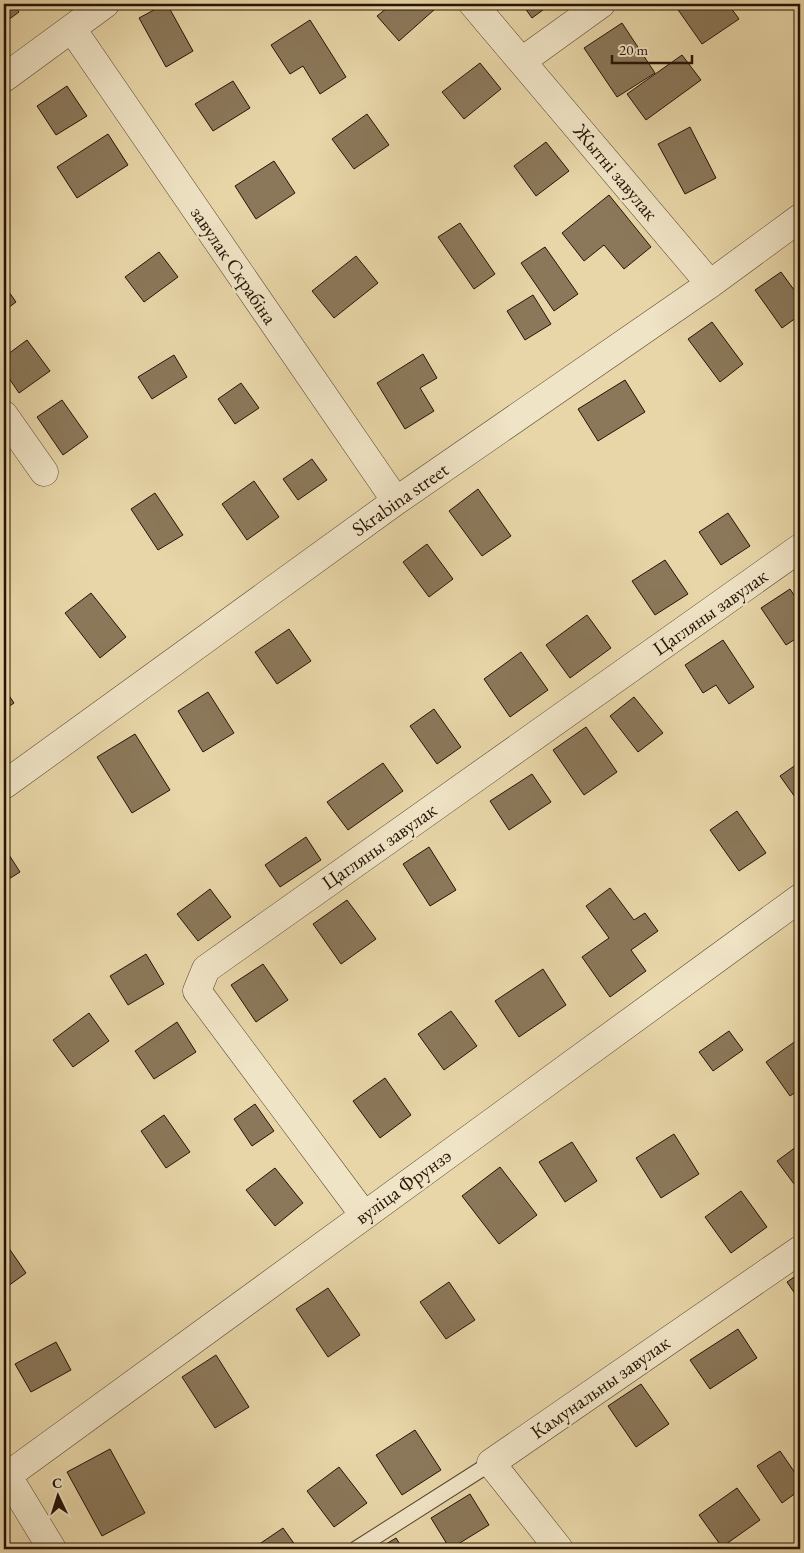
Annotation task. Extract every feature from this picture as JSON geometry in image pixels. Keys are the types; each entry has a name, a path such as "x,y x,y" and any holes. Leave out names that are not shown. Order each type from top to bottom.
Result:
{"street":[{"path":"4,78 105,4"},
{"name":"Жытні завулак","path":"473,4 710,284"},
{"path":"522,60 601,4"},
{"name":"завулак Скрабіна","path":"72,29 396,501"},
{"name":"Skrabina street","path":"4,784 396,501 710,284 800,218"},
{"path":"4,415 44,472"},
{"name":"Цагляны завулак","path":"364,1215 197,991 206,968 800,548"},
{"name":"вуліца Фрунзэ","path":"6,1473 800,898"},
{"name":"Камунальны завулак","path":"491,1462 800,1250"},
{"path":"491,1462 560,1549"},
{"path":"6,1473 52,1549"}],"lane":[{"path":"356,1549 491,1462"}],"building":[{"path":"4,4 13,4 19,12 4,23"},
{"path":"167,4 193,51 166,67 139,18"},
{"path":"392,4 431,4 435,9 399,41 377,16"},
{"path":"522,4 551,4 532,18"},
{"path":"674,4 728,4 739,19 702,44"},
{"path":"310,20 346,77 320,94 303,66 290,74 271,45"},
{"path":"622,23 655,73 617,97 584,48"},
{"path":"682,55 701,80 646,120 627,94"},
{"path":"480,63 501,89 464,119 442,92"},
{"path":"800,77 800,91 794,81"},
{"path":"233,81 250,108 213,131 195,104"},
{"path":"67,86 87,116 56,135 37,106"},
{"path":"367,114 389,145 354,169 332,139"},
{"path":"690,127 716,178 685,194 658,144"},
{"path":"108,134 128,165 77,198 57,167"},
{"path":"546,142 569,171 536,196 514,166"},
{"path":"274,161 295,193 256,219 235,186"},
{"path":"609,195 651,247 624,269 604,245 584,261 562,233"},
{"path":"460,223 495,274 474,289 438,237"},
{"path":"545,247 578,294 554,311 521,263"},
{"path":"159,252 178,277 144,302 125,277"},
{"path":"356,256 378,283 334,318 312,291"},
{"path":"781,272 800,298 800,315 782,328 755,290"},
{"path":"4,285 16,302 4,311"},
{"path":"533,295 551,324 525,340 507,311"},
{"path":"712,322 743,364 720,382 688,339"},
{"path":"27,340 50,371 19,393 4,371 4,357"},
{"path":"423,354 437,378 420,388 434,411 405,429 377,383"},
{"path":"174,355 187,377 152,399 138,377"},
{"path":"625,380 645,412 598,441 578,409"},
{"path":"241,383 259,408 235,424 218,399"},
{"path":"62,400 88,437 63,455 37,417"},
{"path":"312,459 327,480 298,500 283,479"},
{"path":"254,481 279,517 247,540 222,504"},
{"path":"478,489 511,536 482,556 449,511"},
{"path":"155,493 183,535 158,550 131,509"},
{"path":"728,513 750,546 721,565 699,532"},
{"path":"427,544 453,579 429,597 403,562"},
{"path":"665,560 688,594 655,615 632,581"},
{"path":"790,589 800,604 800,636 786,645 761,608"},
{"path":"91,593 126,637 100,658 65,613"},
{"path":"587,615 611,648 570,678 546,645"},
{"path":"289,629 311,661 277,684 255,652"},
{"path":"723,640 754,687 729,704 716,685 703,693 685,665"},
{"path":"521,652 548,690 510,717 484,679"},
{"path":"4,688 14,703 4,710"},
{"path":"208,692 234,733 203,752 178,711"},
{"path":"634,697 663,733 638,752 610,716"},
{"path":"434,709 461,747 437,764 410,726"},
{"path":"586,727 617,772 584,795 553,750"},
{"path":"135,734 170,790 132,813 97,757"},
{"path":"800,762 800,804 780,776"},
{"path":"383,763 403,791 348,830 327,802"},
{"path":"532,774 551,802 509,830 490,801"},
{"path":"737,811 766,853 739,871 710,830"},
{"path":"306,837 321,860 280,887 265,865"},
{"path":"4,847 20,872 4,882"},
{"path":"429,847 456,890 430,906 403,864"},
{"path":"610,888 634,920 645,913 658,931 631,950 646,971 610,997 582,957 609,938 586,906"},
{"path":"210,889 231,917 198,941 177,914"},
{"path":"347,900 376,939 341,964 313,924"},
{"path":"146,954 164,984 128,1005 110,976"},
{"path":"263,964 288,1000 256,1022 231,985"},
{"path":"543,969 566,1005 519,1037 495,1001"},
{"path":"451,1011 477,1046 444,1070 418,1034"},
{"path":"89,1013 109,1041 73,1067 53,1040"},
{"path":"177,1022 196,1052 154,1079 135,1051"},
{"path":"729,1031 743,1050 713,1071 699,1052"},
{"path":"800,1038 800,1089 790,1096 766,1062"},
{"path":"385,1078 411,1115 380,1138 353,1101"},
{"path":"255,1104 274,1131 252,1146 234,1119"},
{"path":"164,1115 190,1152 166,1168 141,1131"},
{"path":"674,1134 699,1174 661,1198 636,1158"},
{"path":"572,1142 597,1181 565,1202 539,1162"},
{"path":"800,1144 800,1192 777,1161"},
{"path":"500,1167 537,1215 499,1244 462,1196"},
{"path":"275,1168 303,1203 275,1226 246,1190"},
{"path":"741,1191 767,1227 731,1253 705,1217"},
{"path":"4,1241 26,1273 4,1289"},
{"path":"800,1273 800,1301 787,1282"},
{"path":"449,1282 475,1320 446,1339 420,1302"},
{"path":"328,1288 360,1335 328,1357 296,1309"},
{"path":"738,1329 757,1358 710,1389 690,1360"},
{"path":"56,1342 71,1370 31,1392 15,1364"},
{"path":"216,1355 249,1407 215,1428 182,1377"},
{"path":"641,1384 669,1424 636,1447 608,1406"},
{"path":"415,1430 441,1470 402,1495 376,1455"},
{"path":"110,1449 145,1513 102,1536 67,1472"},
{"path":"780,1451 800,1480 800,1490 782,1503 757,1466"},
{"path":"339,1467 367,1503 334,1527 307,1491"},
{"path":"737,1488 760,1520 722,1547 699,1515"},
{"path":"470,1494 489,1525 450,1549 431,1518"},
{"path":"283,1528 298,1549 252,1549"},
{"path":"396,1538 403,1549 378,1549"}]}
